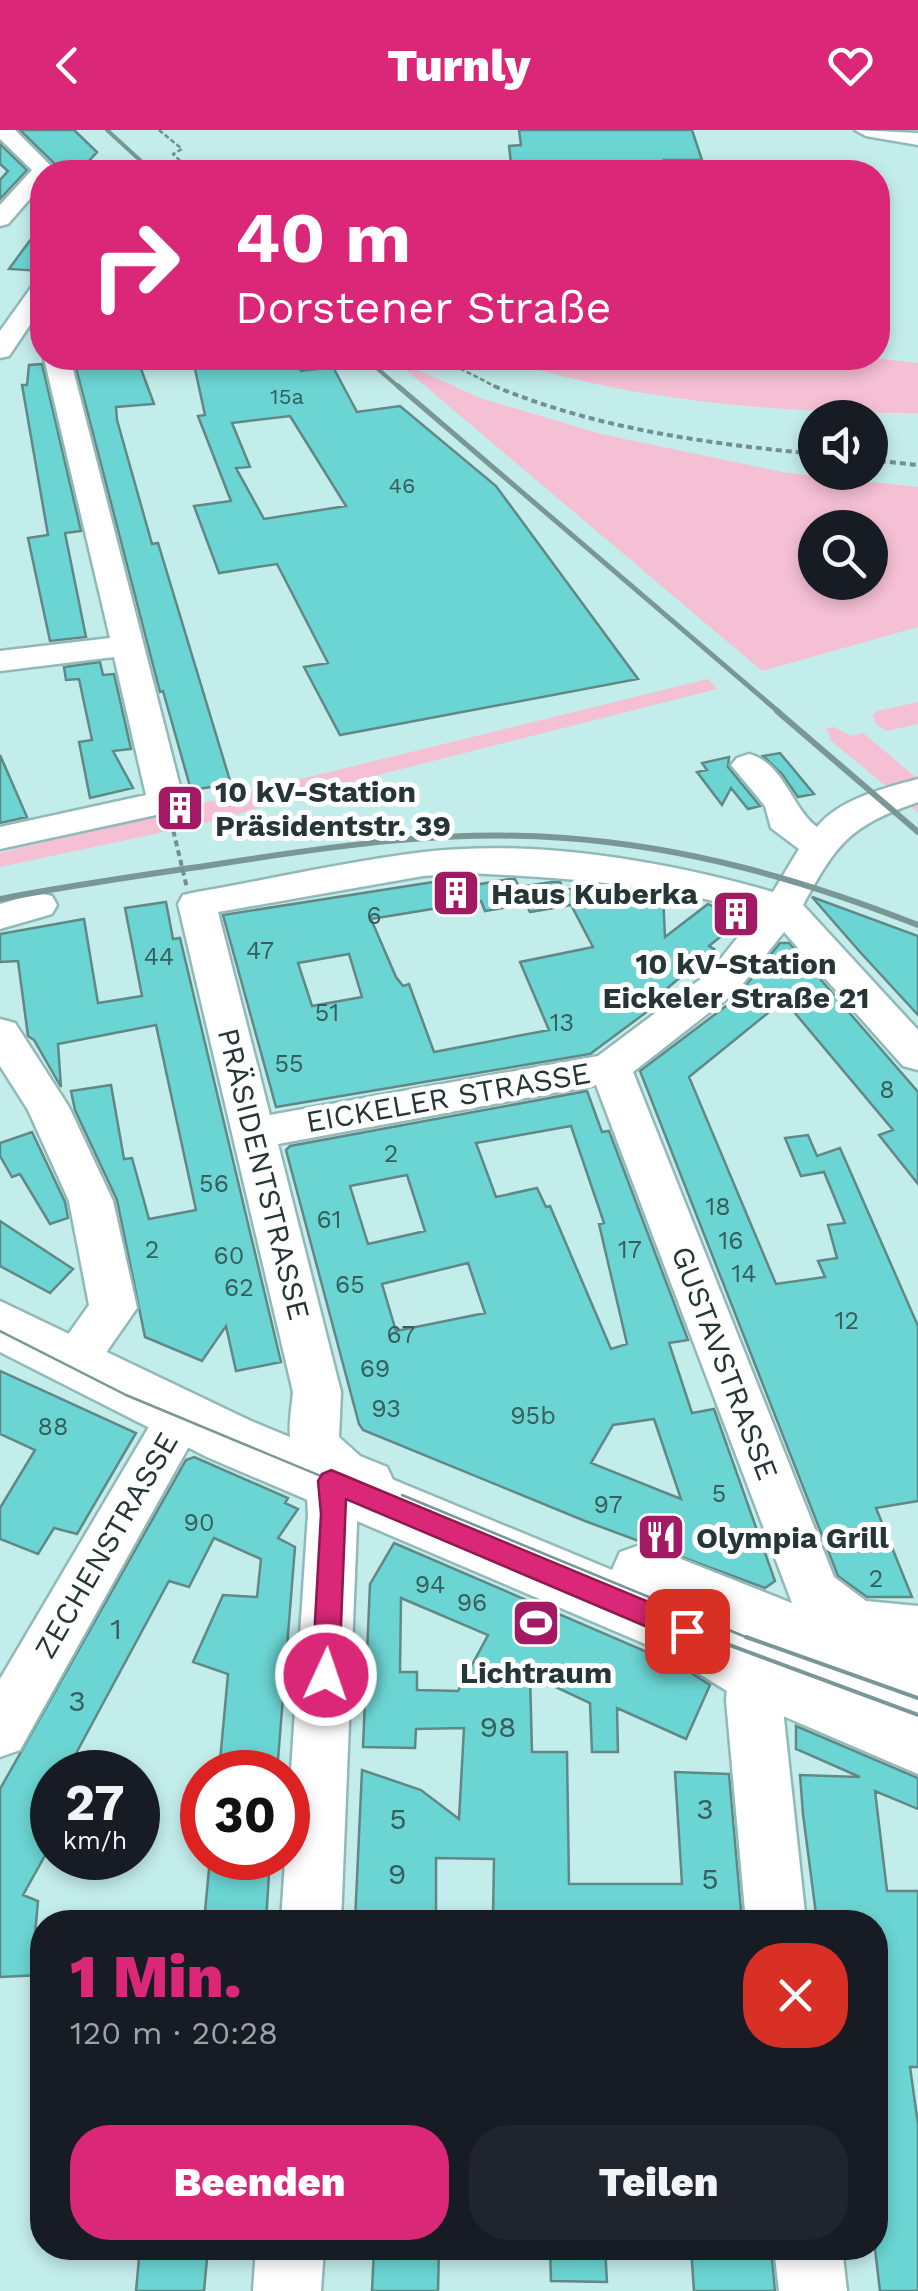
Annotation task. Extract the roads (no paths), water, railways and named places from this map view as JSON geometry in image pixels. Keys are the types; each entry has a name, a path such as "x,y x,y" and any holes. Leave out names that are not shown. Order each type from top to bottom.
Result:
{"main road":[{"path":"1,1326 184,1412 228,1439 323,1463 687,1631 764,1651 894,1652"},
{"path":"323,1463 352,1453 413,1475 764,1651 918,1742"}],"street":[{"path":"3,130 34,160"},
{"path":"866,130 918,139"},
{"path":"7,217 30,188"},
{"path":"0,352 30,308"},
{"path":"0,352 30,353"},
{"path":"0,838 168,811 60,370"},
{"path":"0,661 128,646"},
{"path":"750,765 783,805 784,820 819,846"},
{"name":"EICKELER STRASSE","path":"254,1133 610,1068 724,982 783,908 819,846 847,816 902,795"},
{"name":"PRÄSIDENTSTRASSE","path":"312,1910 334,1514 323,1463 317,1392 192,896 464,861 582,866 660,876 783,908"},
{"path":"0,917 38,905"},
{"path":"783,908 918,1056"},
{"path":"0,1033 48,1108 91,1202 113,1308 72,1362"},
{"name":"GUSTAVSTRASSE","path":"610,1068 812,1592 894,1652"},
{"name":"ZECHENSTRASSE","path":"0,1732 184,1412"},
{"path":"775,1910 754,1700 764,1651 918,1715"},
{"path":"287,2291 289,2260"},
{"path":"809,2260 813,2291"}],"tram line":[{"path":"0,1331 126,1395 715,1640"},
{"path":"402,1495 753,1640"},
{"path":"708,1637 918,1715"},
{"path":"746,1637 918,1698"}],"railway":[{"path":"107,130 140,160"},
{"path":"379,370 401,389"},
{"path":"398,386 780,713"},
{"path":"777,711 918,832"},
{"path":"0,899 347,845 521,836 611,842 701,858 789,880 918,925"}],"place":[{"name":"10 kV-Station Präsidentstr. 39","path":"180,808"},
{"name":"Haus Kuberka","path":"456,893"},
{"name":"10 kV-Station Eickeler Straße 21","path":"736,914"},
{"name":"Olympia Grill","path":"661,1537"},
{"name":"Lichtraum","path":"536,1623"}]}
